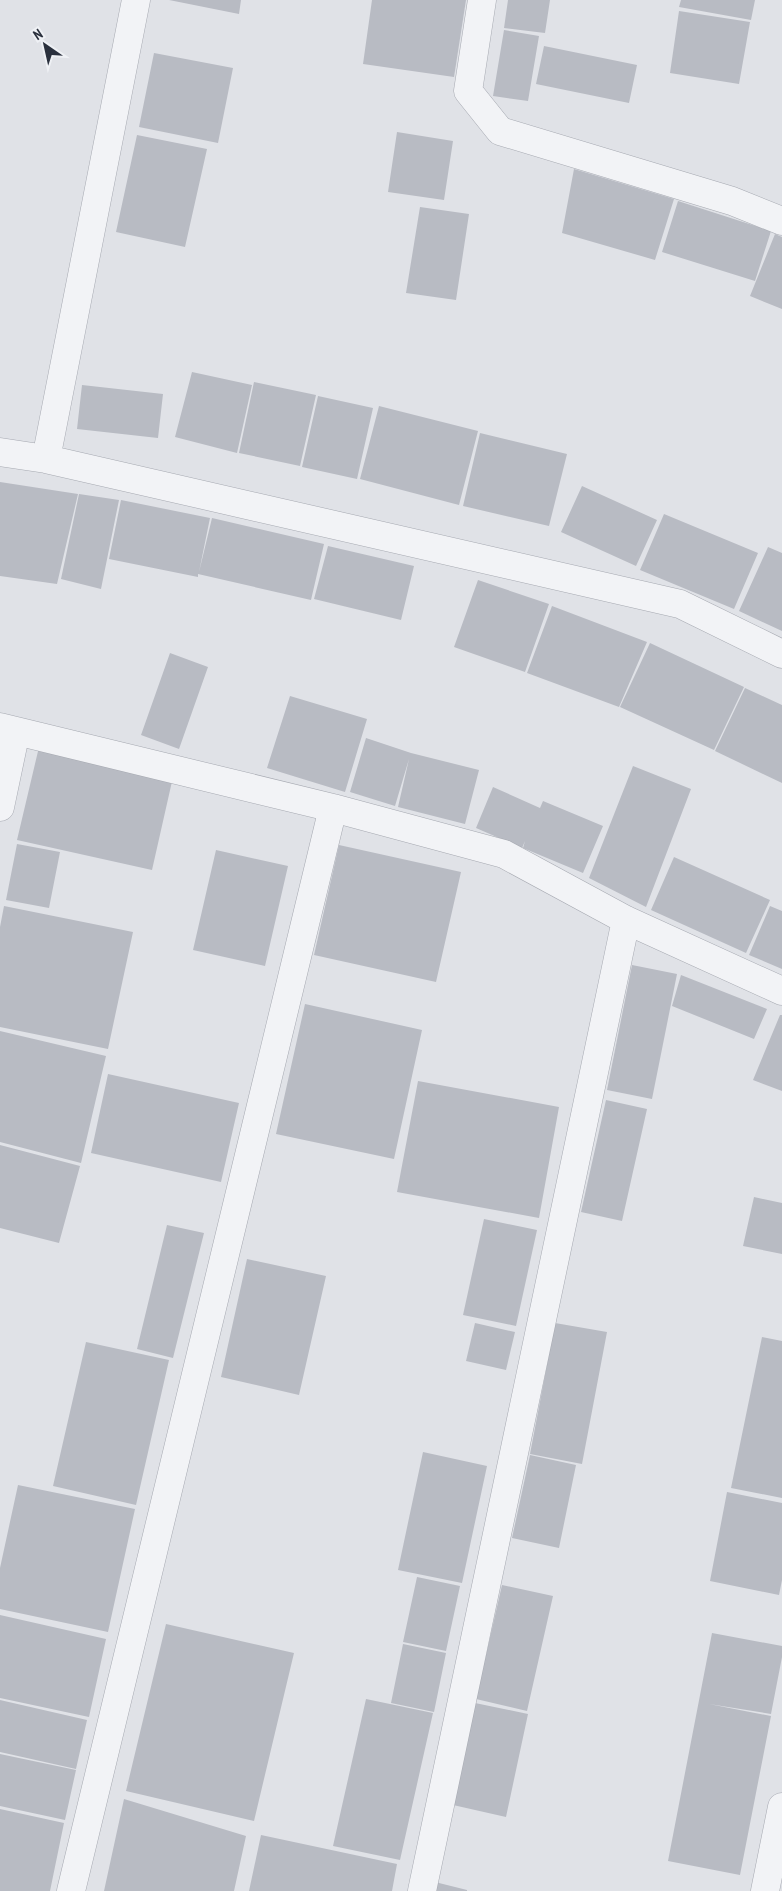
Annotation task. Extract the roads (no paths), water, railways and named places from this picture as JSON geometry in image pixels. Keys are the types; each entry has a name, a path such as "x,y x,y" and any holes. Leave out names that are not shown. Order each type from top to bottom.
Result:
{"street":[{"path":"46,459 136,0"},
{"path":"482,0 468,91 500,131 732,201 782,221"},
{"path":"0,452 46,459 680,604 782,654"},
{"path":"0,806 8,729 333,808 504,854 626,920 782,991"},
{"path":"71,1891 333,808"},
{"path":"422,1891 626,920"},
{"path":"765,1891 782,1807"}]}
